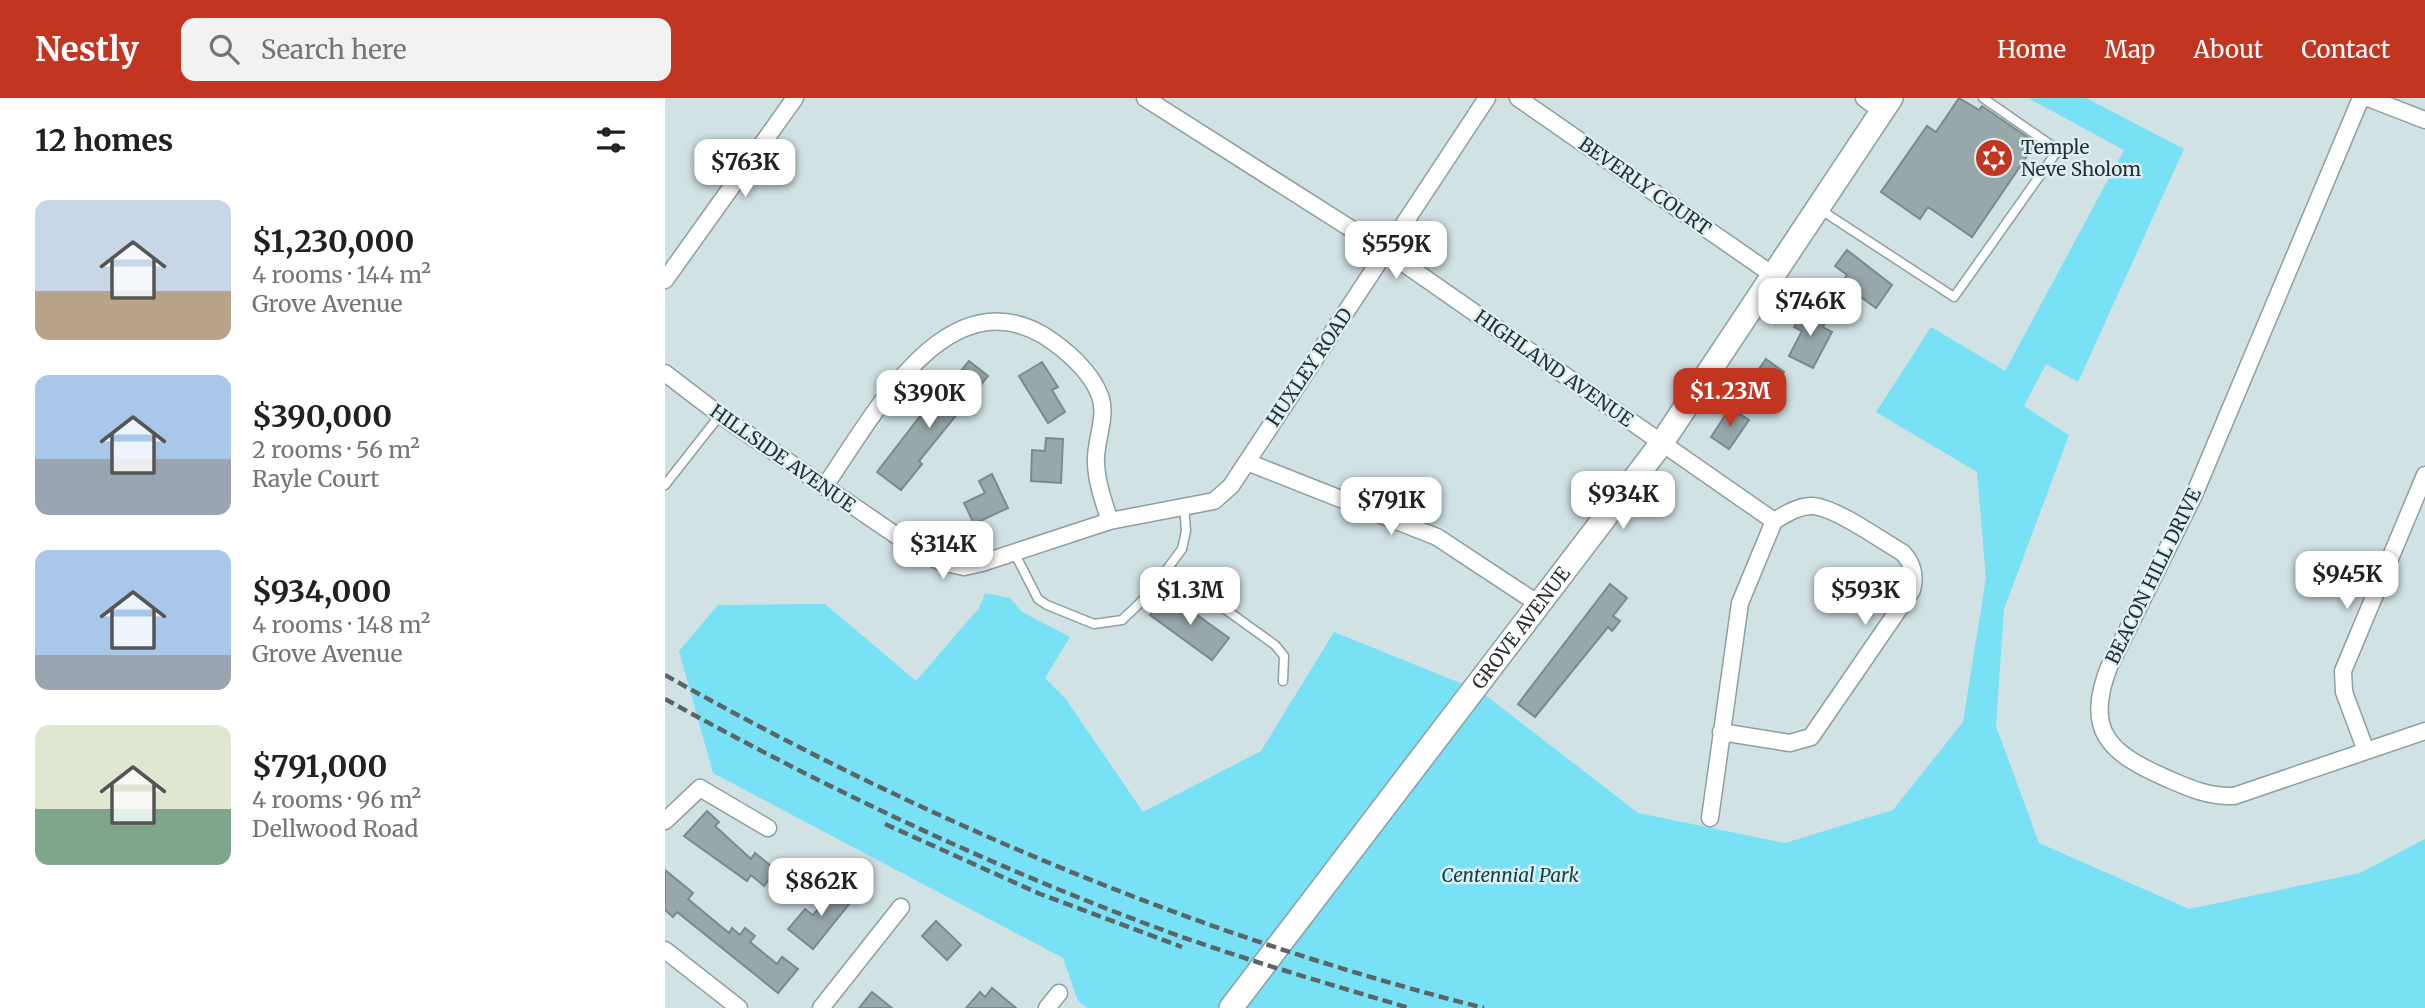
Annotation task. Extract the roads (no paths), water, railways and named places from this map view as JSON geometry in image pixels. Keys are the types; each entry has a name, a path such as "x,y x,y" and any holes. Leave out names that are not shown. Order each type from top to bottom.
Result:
{"street":[{"path":"665,280 795,98"},
{"name":"HIGHLAND AVENUE","path":"1145,98 1386,251 1775,521"},
{"name":"HUXLEY ROAD","path":"1247,462 1487,98"},
{"name":"BEVERLY COURT","path":"1518,98 1773,275"},
{"name":"BEACON HILL DRIVE","path":"2361,98 2193,495 2109,667 2099,692 2099,712 2105,734 2117,752 2136,765 2208,795 2234,796 2425,731"},
{"path":"2368,98 2425,120"},
{"name":"GROVE AVENUE","path":"1231,1008 1661,444 1818,208 1879,103"},
{"path":"824,487 907,370 936,344 959,328 991,321 1023,324 1059,345 1091,378 1102,398 1095,462 1109,521"},
{"name":"HILLSIDE AVENUE","path":"665,373 720,415 894,535 941,562 964,567 1109,521 1214,501 1230,486 1247,462"},
{"path":"1247,462 1437,537 1540,605"},
{"path":"2366,751 2344,692 2343,671 2425,475"},
{"path":"1710,818 1721,732 1740,603 1775,521 1796,508 1813,505 1828,510 1903,553 1911,561 1914,582 1811,737 1790,743 1721,732"},
{"path":"2408,515 2425,520"},
{"path":"665,821 700,788 768,828"},
{"path":"821,1008 901,907"},
{"path":"665,950 739,1008"},
{"path":"1047,1008 1059,993"}],"lane":[{"path":"1818,208 1954,297 2058,150 1983,98"},
{"path":"665,485 720,415"},
{"path":"1014,552 1038,599 1094,624 1122,621 1147,596 1182,550 1186,531 1184,506"},
{"path":"1168,568 1275,645 1284,656 1283,681"}],"railway":[{"path":"665,675 861,778 1064,869 1272,946 1377,979 1484,1008"},
{"path":"665,699 850,796 1041,882 1200,943 1409,1008"},
{"path":"885,824 1040,894 1182,947"}],"place":[{"name":"Temple Neve Sholom","path":"1994,158"}],"park label":[{"name":"Centennial Park","path":"1510,875"}]}
